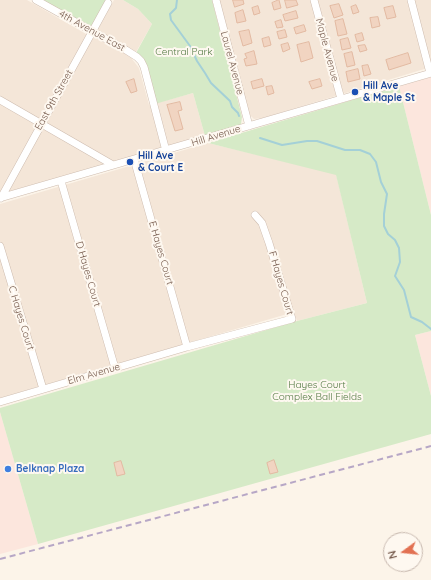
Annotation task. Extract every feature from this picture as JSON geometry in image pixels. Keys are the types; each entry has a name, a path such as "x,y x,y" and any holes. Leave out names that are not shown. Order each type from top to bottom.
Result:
{"street":[{"name":"4th Avenue East","path":"36,0 137,57 144,67 166,151"},
{"name":"Laurel Avenue","path":"216,0 248,126"},
{"name":"Maple Avenue","path":"314,0 341,99"},
{"path":"411,0 431,73"},
{"name":"East 9th Street","path":"1,198 108,3"},
{"name":"Hill Avenue","path":"1,198 431,73"},
{"path":"0,100 113,165"},
{"name":"E Hayes Court","path":"134,160 187,347"},
{"name":"D Hayes Court","path":"61,181 116,368"},
{"name":"F Hayes Court","path":"187,347 292,319 262,223 255,215"},
{"name":"C Hayes Court","path":"0,246 42,389"},
{"name":"Elm Avenue","path":"0,402 187,347"}],"shaded area":[{"path":"0,0 27,0 93,38 114,0 123,0 138,9 152,24 132,59 139,68 149,105 193,93 205,136 0,194"},
{"path":"219,0 431,0 431,67 263,118 254,119 249,114"},
{"path":"431,77 431,215 399,86"},
{"path":"208,143 336,174 367,303 297,321 294,312 0,398 0,204"},
{"path":"431,331 431,396 415,335"},
{"name":"Belknap Plaza","path":"0,412 38,544 0,554"}],"green space":[{"path":"42,0 106,0 90,27"},
{"name":"Central Park","path":"123,0 212,0 242,117 241,124 205,136 193,93 155,104 136,53 152,24 138,9"},
{"name":"Hayes Court Complex Ball Fields","path":"399,86 431,215 431,331 415,335 431,396 431,434 38,544 0,408 297,321 367,303 336,175 208,143"}],"building":[{"path":"233,0 243,0 244,4 235,7"},
{"path":"279,0 281,8 274,10 272,3"},
{"path":"285,0 296,0 298,5 287,8"},
{"path":"339,4 343,15 334,18 330,6"},
{"path":"356,5 359,12 353,14 351,7"},
{"path":"258,6 260,13 254,15 252,8"},
{"path":"393,6 396,17 387,19 384,8"},
{"path":"243,10 246,21 237,23 235,13"},
{"path":"296,11 298,18 285,21 283,15"},
{"path":"378,17 380,26 372,28 370,18"},
{"path":"343,19 347,34 338,36 335,21"},
{"path":"281,20 283,27 277,28 275,22"},
{"path":"304,25 306,31 296,34 294,28"},
{"path":"249,30 252,43 243,46 239,32"},
{"path":"285,30 287,37 279,39 277,32"},
{"path":"362,33 364,40 357,42 355,35"},
{"path":"269,37 271,45 264,47 262,39"},
{"path":"348,38 351,48 342,50 340,40"},
{"path":"309,42 313,58 301,62 297,45"},
{"path":"288,43 290,49 283,52 281,45"},
{"path":"365,45 367,50 360,52 358,46"},
{"path":"254,51 257,64 246,66 244,59 247,58 245,54"},
{"path":"352,52 355,65 347,67 344,54"},
{"path":"408,53 411,63 389,70 386,60"},
{"path":"368,65 371,74 364,76 362,66"},
{"path":"358,69 360,79 348,82 346,72"},
{"path":"134,79 137,91 131,93 126,82"},
{"path":"262,79 264,86 253,89 251,82"},
{"path":"320,79 322,86 312,89 309,82"},
{"path":"272,86 274,93 268,95 266,87"},
{"path":"180,102 182,110 178,111 183,129 175,131 167,105"},
{"path":"274,460 278,472 270,474 267,463"},
{"path":"121,461 125,474 117,476 114,463"}],"waterway":[{"path":"177,0 176,8 170,14 171,20 190,46 197,61 211,83 230,101 232,107 239,116"},
{"path":"260,138 282,145 317,141 345,150 360,150 370,154 376,162 381,182 387,194 384,226 388,234 395,240 399,248 400,262 395,276 404,290 411,317 422,322 431,329"}],"railway":[{"path":"0,559 431,446"}],"place":[{"name":"Hill Ave & Maple St","path":"355,92"},
{"name":"Hill Ave & Court E","path":"130,162"},
{"name":"Belknap Plaza","path":"8,469"}]}
